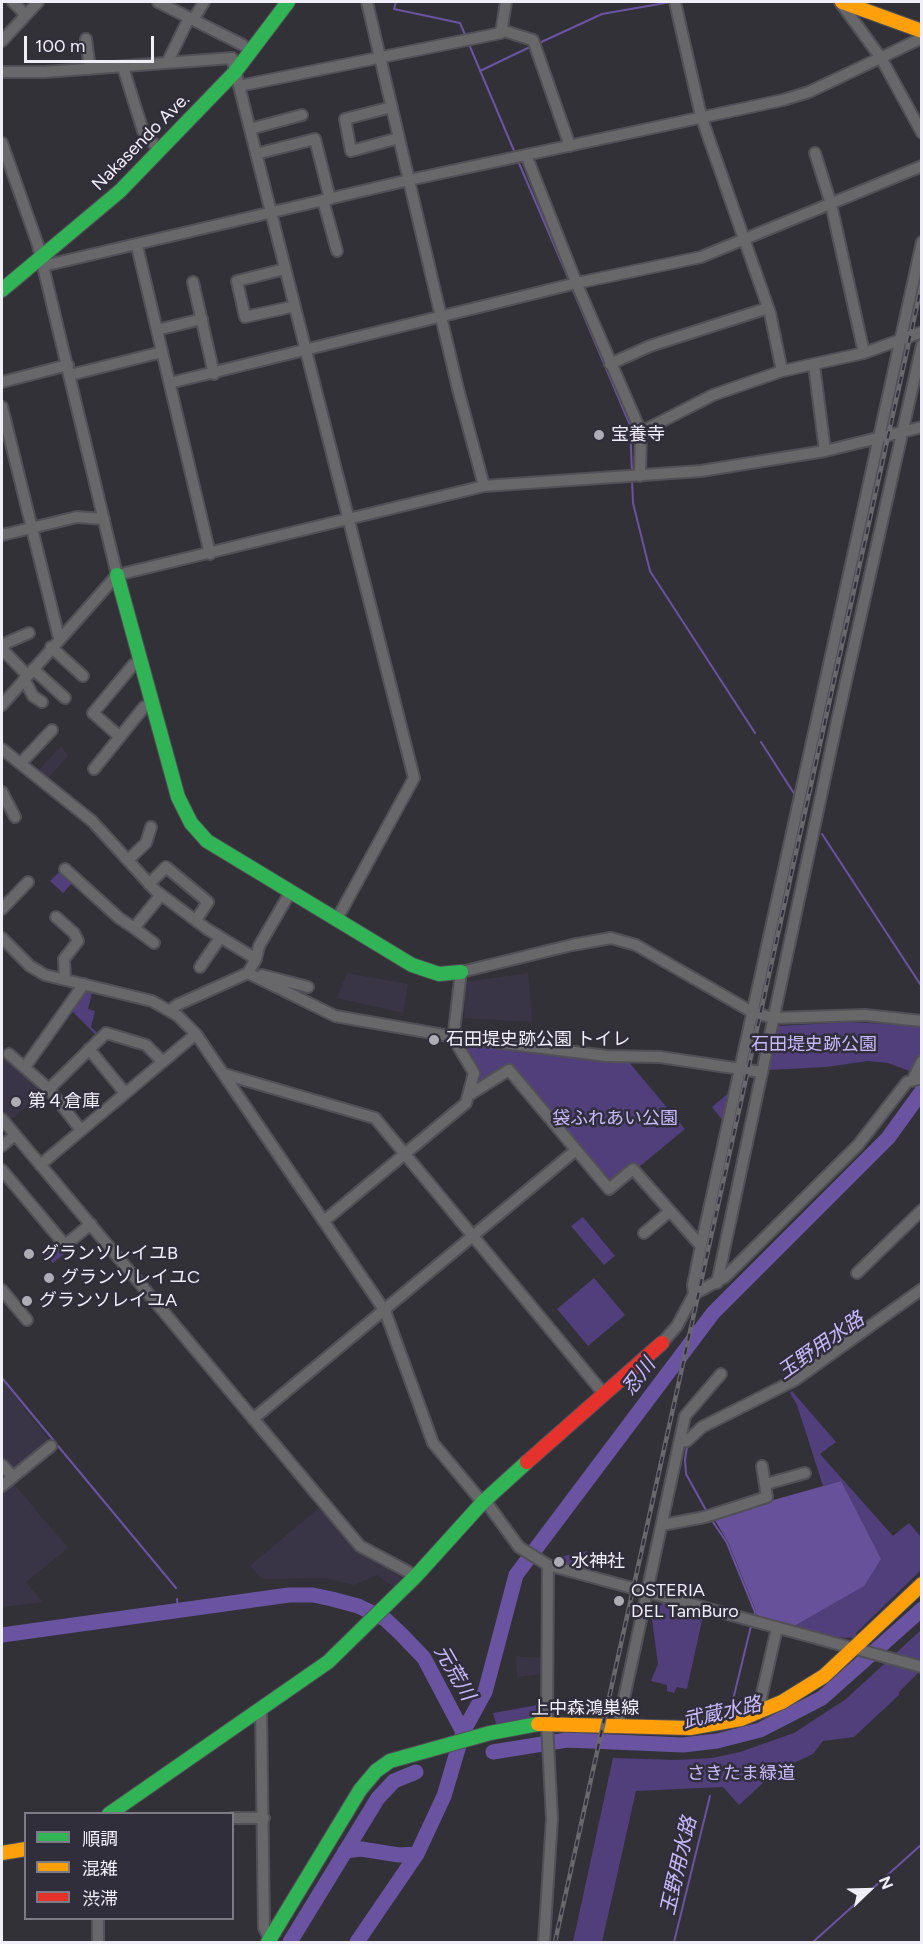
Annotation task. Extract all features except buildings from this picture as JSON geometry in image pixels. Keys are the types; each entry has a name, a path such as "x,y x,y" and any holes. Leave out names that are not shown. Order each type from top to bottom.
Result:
{"main road":[{"name":"Nakasendo Ave.","path":"2,274 41,256 153,143 234,73 243,45 276,2"},
{"name":"Nakasendo Ave.","path":"2,290 120,191 234,73 288,2"},
{"path":"841,2 921,31"},
{"path":"117,575 178,797 191,823 207,841 412,965 439,974 461,972"},
{"path":"112,1812 328,1662 361,1633 483,1502 662,1342"},
{"name":"上中森鴻巣線","path":"269,1941 370,1777 390,1761 490,1733 547,1728 705,1726 764,1711 814,1683 859,1649 921,1584"},
{"path":"2,1853 24,1850"}],"street":[{"path":"13,2 26,15"},
{"path":"2,39 38,2"},
{"path":"158,2 243,45"},
{"path":"167,63 191,19 204,2"},
{"path":"367,2 484,486"},
{"path":"2,72 167,63 234,73 380,56 501,33 506,2"},
{"path":"675,2 701,116 742,240 768,308 782,371"},
{"path":"841,2 881,58 921,133"},
{"path":"501,30 533,39 570,146"},
{"path":"41,256 136,246 409,180 800,95 921,38"},
{"path":"86,39 90,69"},
{"path":"123,67 143,131 153,143"},
{"path":"234,73 269,213"},
{"path":"234,73 414,778 337,919"},
{"path":"392,107 345,119 351,151 399,138"},
{"path":"249,129 302,115"},
{"path":"256,154 315,139 337,251"},
{"path":"2,143 41,256 117,575"},
{"path":"814,153 831,204 864,353"},
{"path":"526,155 610,364 641,432 640,476"},
{"path":"170,383 305,352 577,283 701,256 921,166"},
{"path":"662,1342 677,1326 694,1294 693,1285 700,1246 921,242"},
{"path":"136,246 210,554"},
{"path":"283,269 237,281 245,317 291,307"},
{"path":"283,269 291,307 305,352"},
{"path":"193,282 214,374"},
{"path":"610,364 650,346 768,308"},
{"path":"157,330 202,319"},
{"path":"641,432 713,395 782,371 864,353 921,332"},
{"path":"717,1283 761,1072 921,345"},
{"path":"2,382 162,352"},
{"path":"814,365 825,451"},
{"path":"2,408 59,638"},
{"path":"2,705 117,575 484,486 700,471 825,451 921,428"},
{"path":"2,536 77,517 104,519"},
{"path":"29,633 6,643 2,649 28,674 65,698"},
{"path":"51,647 83,676"},
{"path":"120,737 93,713 133,665 140,662"},
{"path":"28,674 33,696 42,702"},
{"path":"94,769 144,707 152,704"},
{"path":"21,763 52,730"},
{"path":"2,749 92,821 161,895 220,938 256,959"},
{"path":"2,792 15,817"},
{"path":"128,860 146,843 151,827"},
{"path":"149,884 166,867 208,902 196,920"},
{"path":"64,869 119,918 154,943"},
{"path":"2,909 28,882"},
{"path":"170,1010 248,972 256,959 259,946 291,891"},
{"path":"134,928 161,895"},
{"path":"56,917 74,933 78,941 64,959 65,979"},
{"path":"2,938 30,966 45,975 145,999 170,1010 196,1034 385,1311 433,1443 519,1547 544,1563 921,1667"},
{"path":"200,967 220,938"},
{"path":"324,1221 466,1103 474,1073 455,1037 461,972 611,938 636,945 752,1012 773,1018 850,1015 921,1021"},
{"path":"248,972 335,1016 455,1037 607,1056 660,1057 761,1072"},
{"path":"248,972 308,987"},
{"path":"25,1067 84,984"},
{"path":"49,1089 106,1033 146,1045 162,1062"},
{"path":"40,1165 196,1034"},
{"path":"89,1049 124,1093"},
{"path":"9,1054 49,1089 81,1130"},
{"path":"694,1294 717,1283 858,1145 908,1082 917,1078 921,1061"},
{"path":"469,1095 509,1070 609,1189 633,1169 700,1246"},
{"path":"224,1074 375,1118 604,1394"},
{"path":"2,1119 360,1545 416,1576"},
{"path":"2,1146 15,1135"},
{"path":"254,1419 576,1150"},
{"path":"2,1170 65,1245 91,1224"},
{"path":"857,1273 921,1210"},
{"path":"644,1233 669,1212"},
{"path":"680,1442 687,1441 702,1427 783,1387 921,1289"},
{"path":"2,1290 27,1320"},
{"path":"618,1726 685,1416 721,1374"},
{"path":"2,1486 51,1446"},
{"path":"2,1465 13,1477"},
{"path":"662,1525 705,1517 767,1497 762,1466"},
{"path":"766,1484 805,1473"},
{"path":"544,1563 547,1728 552,1819 544,1942"},
{"path":"764,1711 761,1698 777,1628"},
{"path":"261,1708 264,1928 269,1941"},
{"path":"234,1818 264,1818"},
{"path":"98,1920 98,1942"}],"shaded area":[{"path":"61,746 68,756 46,780 36,773"},
{"path":"347,973 408,984 403,1013 337,998"},
{"path":"528,973 532,1022 464,1018 466,982"},
{"path":"2,1045 46,1092 11,1119 6,1118 2,1112"},
{"path":"2,1380 50,1441 12,1472 2,1460"},
{"path":"841,1481 881,1559 864,1586 791,1628 756,1618 756,1611 729,1544 713,1517"},
{"path":"13,1483 68,1548 26,1582 42,1602 2,1607 2,1493"},
{"path":"321,1506 356,1547 404,1574 395,1588 377,1575 354,1585 324,1578 261,1579 250,1566"},
{"path":"516,1656 542,1658 543,1674 517,1677"}],"green space":[{"path":"62,869 74,881 63,893 50,881"},
{"path":"88,989 87,992 92,993 88,1009 95,1011 91,1027 99,1034 97,1036 70,1009 83,991"},
{"name":"石田堤史跡公園","path":"849,1022 921,1026 921,1056 912,1072 888,1063 868,1061 826,1067 768,1070 777,1026"},
{"name":"袋ふれあい公園","path":"459,1040 627,1060 685,1129 639,1167 635,1164 612,1184 608,1184 509,1064 480,1088 477,1087 480,1075"},
{"path":"731,1091 724,1122 712,1107"},
{"path":"583,1217 615,1256 604,1265 571,1226"},
{"path":"84,1234 86,1236 53,1263 44,1252 57,1241 65,1250"},
{"path":"594,1278 625,1315 588,1346 557,1309"},
{"path":"792,1391 836,1442 820,1454 893,1536 909,1523 921,1537 921,1570 856,1633 857,1638 824,1637 791,1628 863,1586 841,1481 823,1486 797,1405 790,1393"},
{"path":"587,1551 590,1572 560,1564 559,1557"},
{"path":"663,1600 704,1611 687,1689 677,1687 674,1693 667,1691 667,1685 651,1681 658,1664 651,1613 655,1613 656,1606 661,1606"},
{"name":"さきたま緑道","path":"921,1630 921,1670 899,1692 899,1695 854,1737 823,1741 813,1754 775,1772 739,1805 723,1787 636,1791 602,1942 573,1942 613,1758 676,1760 712,1758 740,1752 794,1733 846,1699"},
{"path":"543,1704 537,1719 497,1727 493,1713"}],"waterway":[{"path":"396,2 394,9 460,23 466,37"},
{"path":"537,44 602,14 671,2"},
{"path":"468,42 515,153"},
{"path":"480,71 532,46"},
{"path":"518,161 569,280"},
{"path":"572,288 630,425 632,472"},
{"path":"632,480 633,503 650,571 755,733"},
{"path":"761,742 795,795"},
{"path":"822,834 922,987"},
{"name":"忍川","path":"357,1942 417,1854 444,1796 463,1732 485,1692 516,1575 713,1313 888,1138 922,1091"},
{"path":"2,1378 55,1442"},
{"path":"58,1446 176,1588"},
{"name":"玉野用水路","path":"687,1447 686,1474 707,1512"},
{"name":"玉野用水路","path":"713,1522 727,1543 755,1612 754,1616"},
{"name":"元荒川","path":"2,1635 289,1595 313,1595 358,1606 385,1619 424,1658 463,1732"},
{"path":"177,1599 178,1610"},
{"name":"武蔵水路","path":"493,1752 567,1740 683,1745 717,1741 760,1730 822,1698 922,1609"},
{"name":"玉野用水路","path":"730,1712 751,1626"},
{"name":"武蔵水路","path":"290,1942 378,1798 394,1781 416,1772"},
{"name":"玉野用水路","path":"674,1942 710,1796"},
{"path":"813,1942 922,1844"},
{"path":"345,1851 361,1849 399,1855 417,1854"}],"railway":[{"path":"555,1942 922,283"}],"traffic: fast":[{"path":"2,290 120,191 235,72 288,2"},
{"path":"117,575 178,797 191,823 207,841 412,965 439,974 461,972"},
{"path":"112,1812 328,1662 416,1576 483,1502 527,1462"},
{"path":"268,1942 360,1790 376,1771 390,1761 490,1733 538,1724"}],"traffic: slow":[{"path":"842,2 922,31"},
{"path":"538,1724 690,1728 741,1719 782,1702 824,1676 922,1584"},
{"path":"2,1853 24,1849"}],"traffic: jam":[{"path":"527,1462 662,1343"}],"place":[{"name":"宝養寺","path":"599,435"},
{"name":"石田堤史跡公園 トイレ","path":"434,1040"},
{"name":"第４倉庫","path":"16,1102"},
{"name":"グランソレイユB","path":"29,1254"},
{"name":"グランソレイユC","path":"49,1278"},
{"name":"グランソレイユA","path":"27,1301"},
{"name":"水神社","path":"559,1562"},
{"name":"OSTERIA DEL TamBuro","path":"619,1601"}]}
